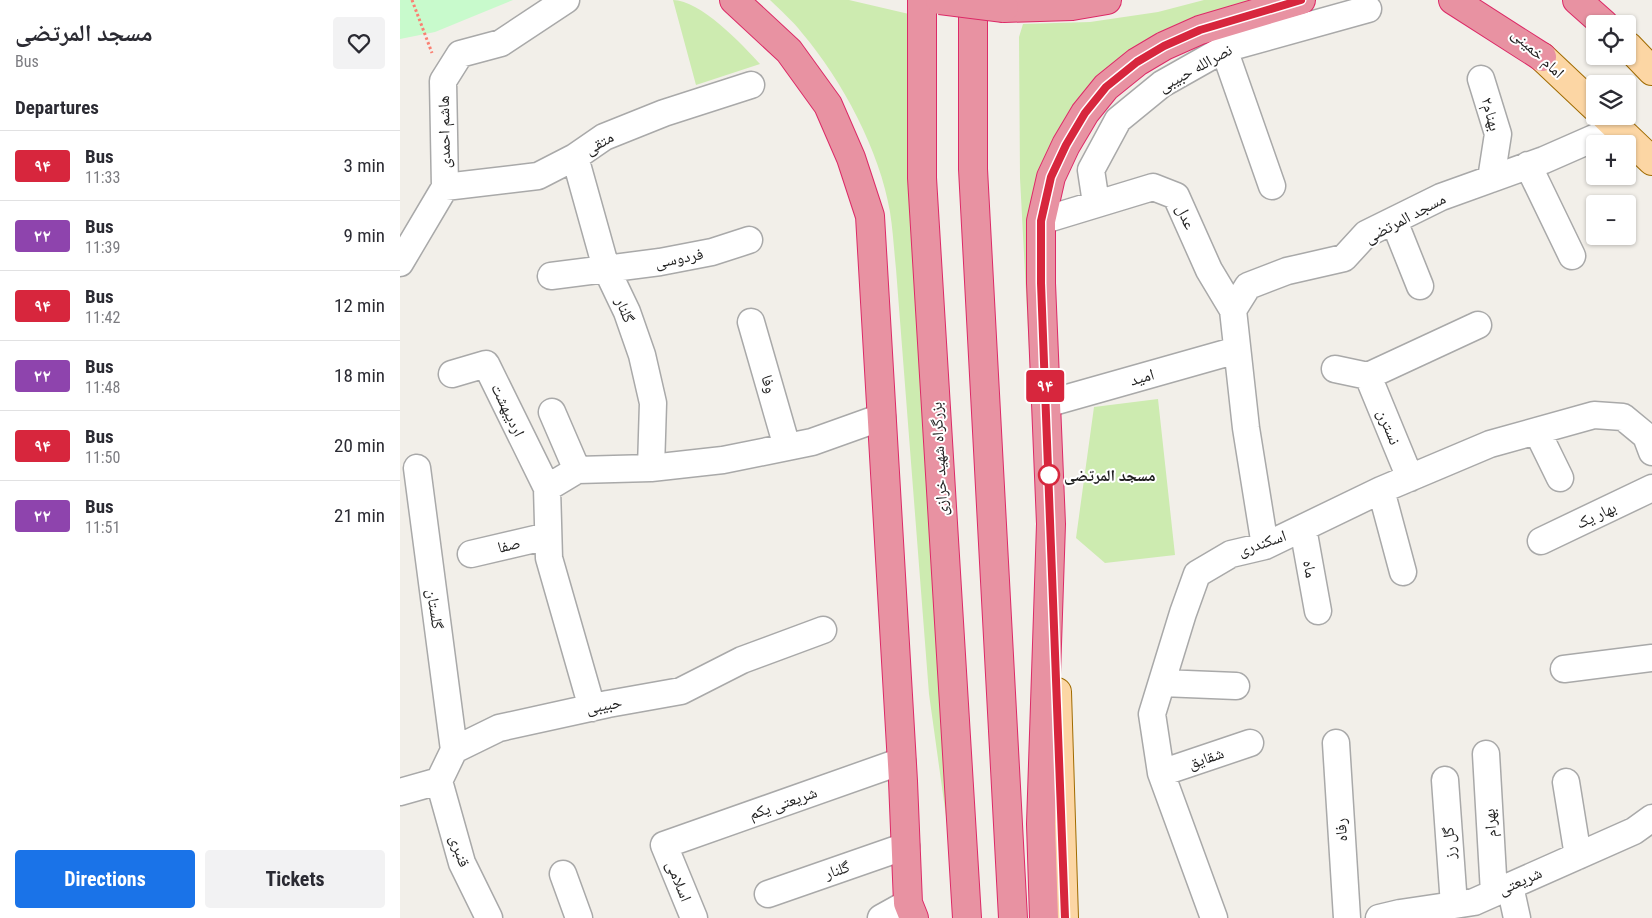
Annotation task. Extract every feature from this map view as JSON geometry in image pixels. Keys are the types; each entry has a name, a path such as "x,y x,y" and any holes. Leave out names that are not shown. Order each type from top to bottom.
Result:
{"highway":[{"path":"734,0 789,51 828,105 852,158 870,216 910,913"},
{"name":"بزرگراه شهید خرازی","path":"922,0 922,178 967,918"},
{"path":"940,0 1004,8 1072,6 1106,0"},
{"path":"973,0 973,169 1013,918"},
{"path":"1044,918 1041,824 1051,524 1041,283 1041,221 1051,177 1066,145 1085,113 1106,87 1137,62 1164,46 1200,30 1300,0"},
{"path":"1453,0 1542,57"},
{"name":"امام خمینی","path":"1482,0 1542,57"},
{"path":"1577,0 1594,15"},
{"path":"1597,0 1605,15"}],"main road":[{"path":"1636,54 1652,71"},
{"name":"امام خمینی","path":"1542,57 1586,99"},
{"path":"1614,125 1652,160"},
{"path":"1051,524 1064,918"}],"street":[{"name":"هاشم احمدی","path":"400,263 445,187 443,81 460,54 501,43 566,0"},
{"name":"نصرالله حبیبی","path":"1096,203 1091,170 1118,120 1162,84 1224,49 1368,9"},
{"path":"1224,49 1272,186"},
{"name":"بهنام۲","path":"1481,79 1498,134 1491,179"},
{"name":"متقی","path":"445,187 538,176 575,157 604,137 664,113 751,85"},
{"name":"مسجد المرتضی","path":"1233,310 1248,286 1287,271 1344,258 1366,234 1441,198 1528,165 1605,125"},
{"name":"گلنار","path":"575,157 606,268 627,312 642,355 653,403 651,468"},
{"path":"1528,165 1572,256"},
{"name":"عدل","path":"1041,221 1153,187 1176,196 1208,270 1233,310"},
{"path":"1394,221 1420,286"},
{"name":"فردوسی","path":"551,276 660,262 712,252 749,240"},
{"path":"1233,310 1246,428 1264,546"},
{"name":"وفا","path":"751,322 787,447"},
{"path":"1335,369 1368,376 1478,325"},
{"name":"امید","path":"1046,404 1237,350"},
{"name":"اردیبهشت","path":"452,374 486,364 547,488"},
{"name":"نسترن","path":"1368,376 1410,478"},
{"path":"552,412 576,470"},
{"name":"اسکندری","path":"1214,918 1161,773 1152,714 1197,574 1231,554 1264,546 1381,490 1490,444 1594,415 1623,416 1646,436 1652,452"},
{"path":"592,708 549,558 547,488 576,470 651,468 723,460 812,442 882,417"},
{"path":"1537,431 1560,478"},
{"name":"گلستان","path":"417,468 454,750"},
{"name":"بهار یک","path":"1541,541 1652,488"},
{"path":"1381,490 1403,572"},
{"name":"ماه","path":"1303,528 1318,611"},
{"name":"صفا","path":"471,554 548,536"},
{"name":"حبیبی","path":"454,750 499,728 681,691 742,660 823,630"},
{"path":"1564,669 1652,658"},
{"path":"1162,683 1236,686"},
{"name":"شقایق","path":"1161,773 1250,743"},
{"name":"رفاه","path":"1336,743 1347,918"},
{"path":"400,792 439,782 454,750"},
{"name":"بهرام","path":"1486,754 1502,889 1517,918"},
{"name":"شریعتی یکم","path":"664,844 902,761"},
{"name":"گل رز","path":"1445,780 1454,905"},
{"name":"قنبری","path":"439,782 462,863 489,918"},
{"path":"1566,782 1578,856"},
{"name":"شریعتی","path":"1379,918 1474,902 1634,831 1652,818"},
{"name":"اسلامی","path":"664,844 694,918"},
{"name":"گلنار","path":"768,894 906,846"},
{"path":"564,874 579,918"},
{"path":"881,918 910,913"}],"path":[{"path":"412,0 443,81"}],"green space":[{"path":"400,0 513,0 435,32 400,39"},
{"path":"673,0 684,2 708,15 732,35 760,64 696,85"},
{"path":"770,0 849,0 909,14 955,881 929,694 890,212 878,165 845,94 817,52 795,24"},
{"path":"1204,0 1264,0 1139,46 1101,72 1075,106 1060,134 1038,400 1030,368 1020,178 1019,37 1023,24 1090,22 1158,12"},
{"path":"1158,399 1175,555 1105,563 1076,538 1094,407"}],"bus line":[{"name":"۹۴","path":"1065,918 1041,283 1041,221 1051,177 1066,145 1085,113 1106,87 1137,62 1164,46 1200,30 1301,0"}],"place":[{"name":"مسجد المرتضی","path":"1049,475"}]}
